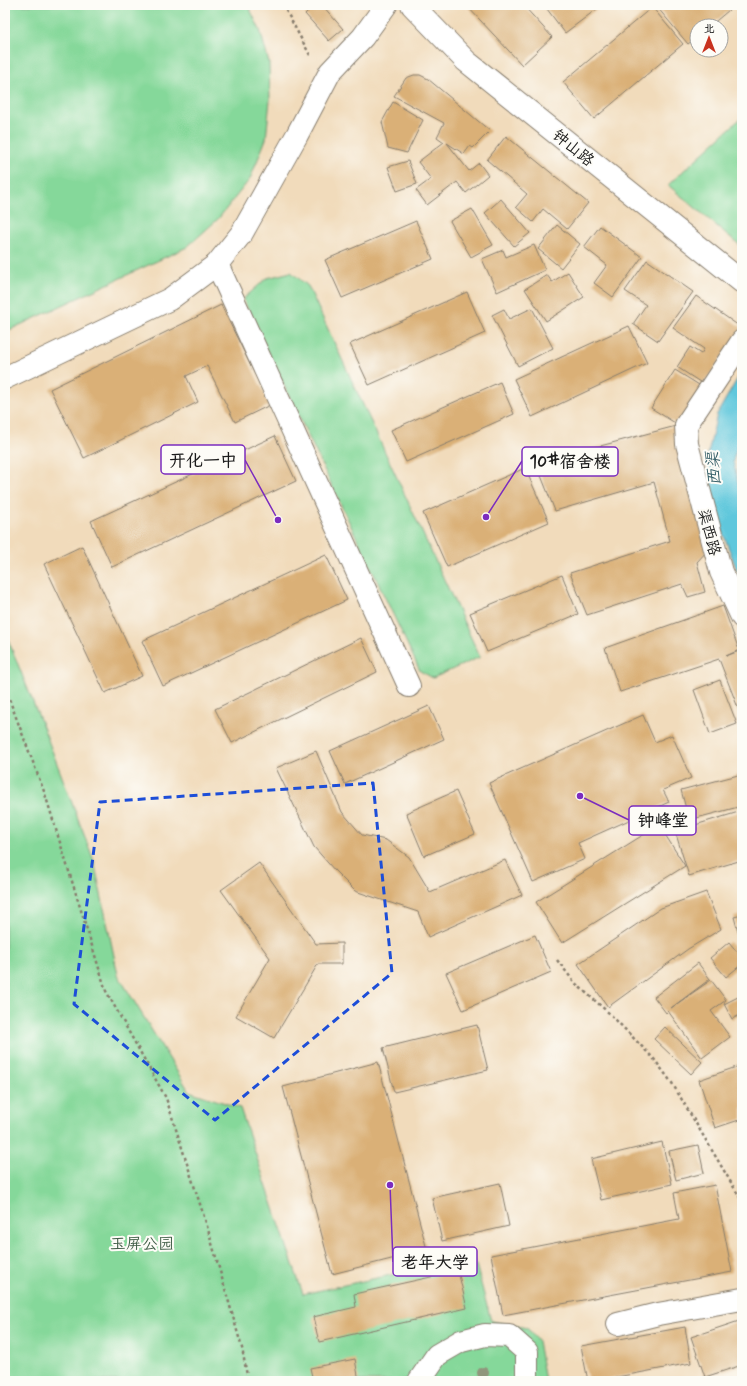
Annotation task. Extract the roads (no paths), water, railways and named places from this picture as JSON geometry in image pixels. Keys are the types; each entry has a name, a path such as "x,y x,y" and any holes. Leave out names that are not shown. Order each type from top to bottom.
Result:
{"street":[{"path":"5,378 170,299 218,264 242,232 330,72 363,36 386,5"},
{"name":"钟山路","path":"412,5 466,61 742,282"},
{"path":"218,264 409,686"},
{"name":"渠西路","path":"742,341 686,425 687,444 721,572 742,617"},
{"path":"618,1324 658,1314 742,1299"},
{"path":"419,1381 437,1355 461,1341 486,1335 509,1336 527,1352 528,1381"}],"water":[{"name":"西渠","path":"742,371 742,429 733,461 742,500 742,584 723,533 709,478 708,454 717,414"}],"place":[{"name":"10#宿舍楼","path":"486,517"},
{"name":"开化一中","path":"278,520"},
{"name":"钟峰堂","path":"580,796"},
{"name":"老年大学","path":"390,1185"}],"park label":[{"name":"玉屏公园","path":"142,1243"}]}
